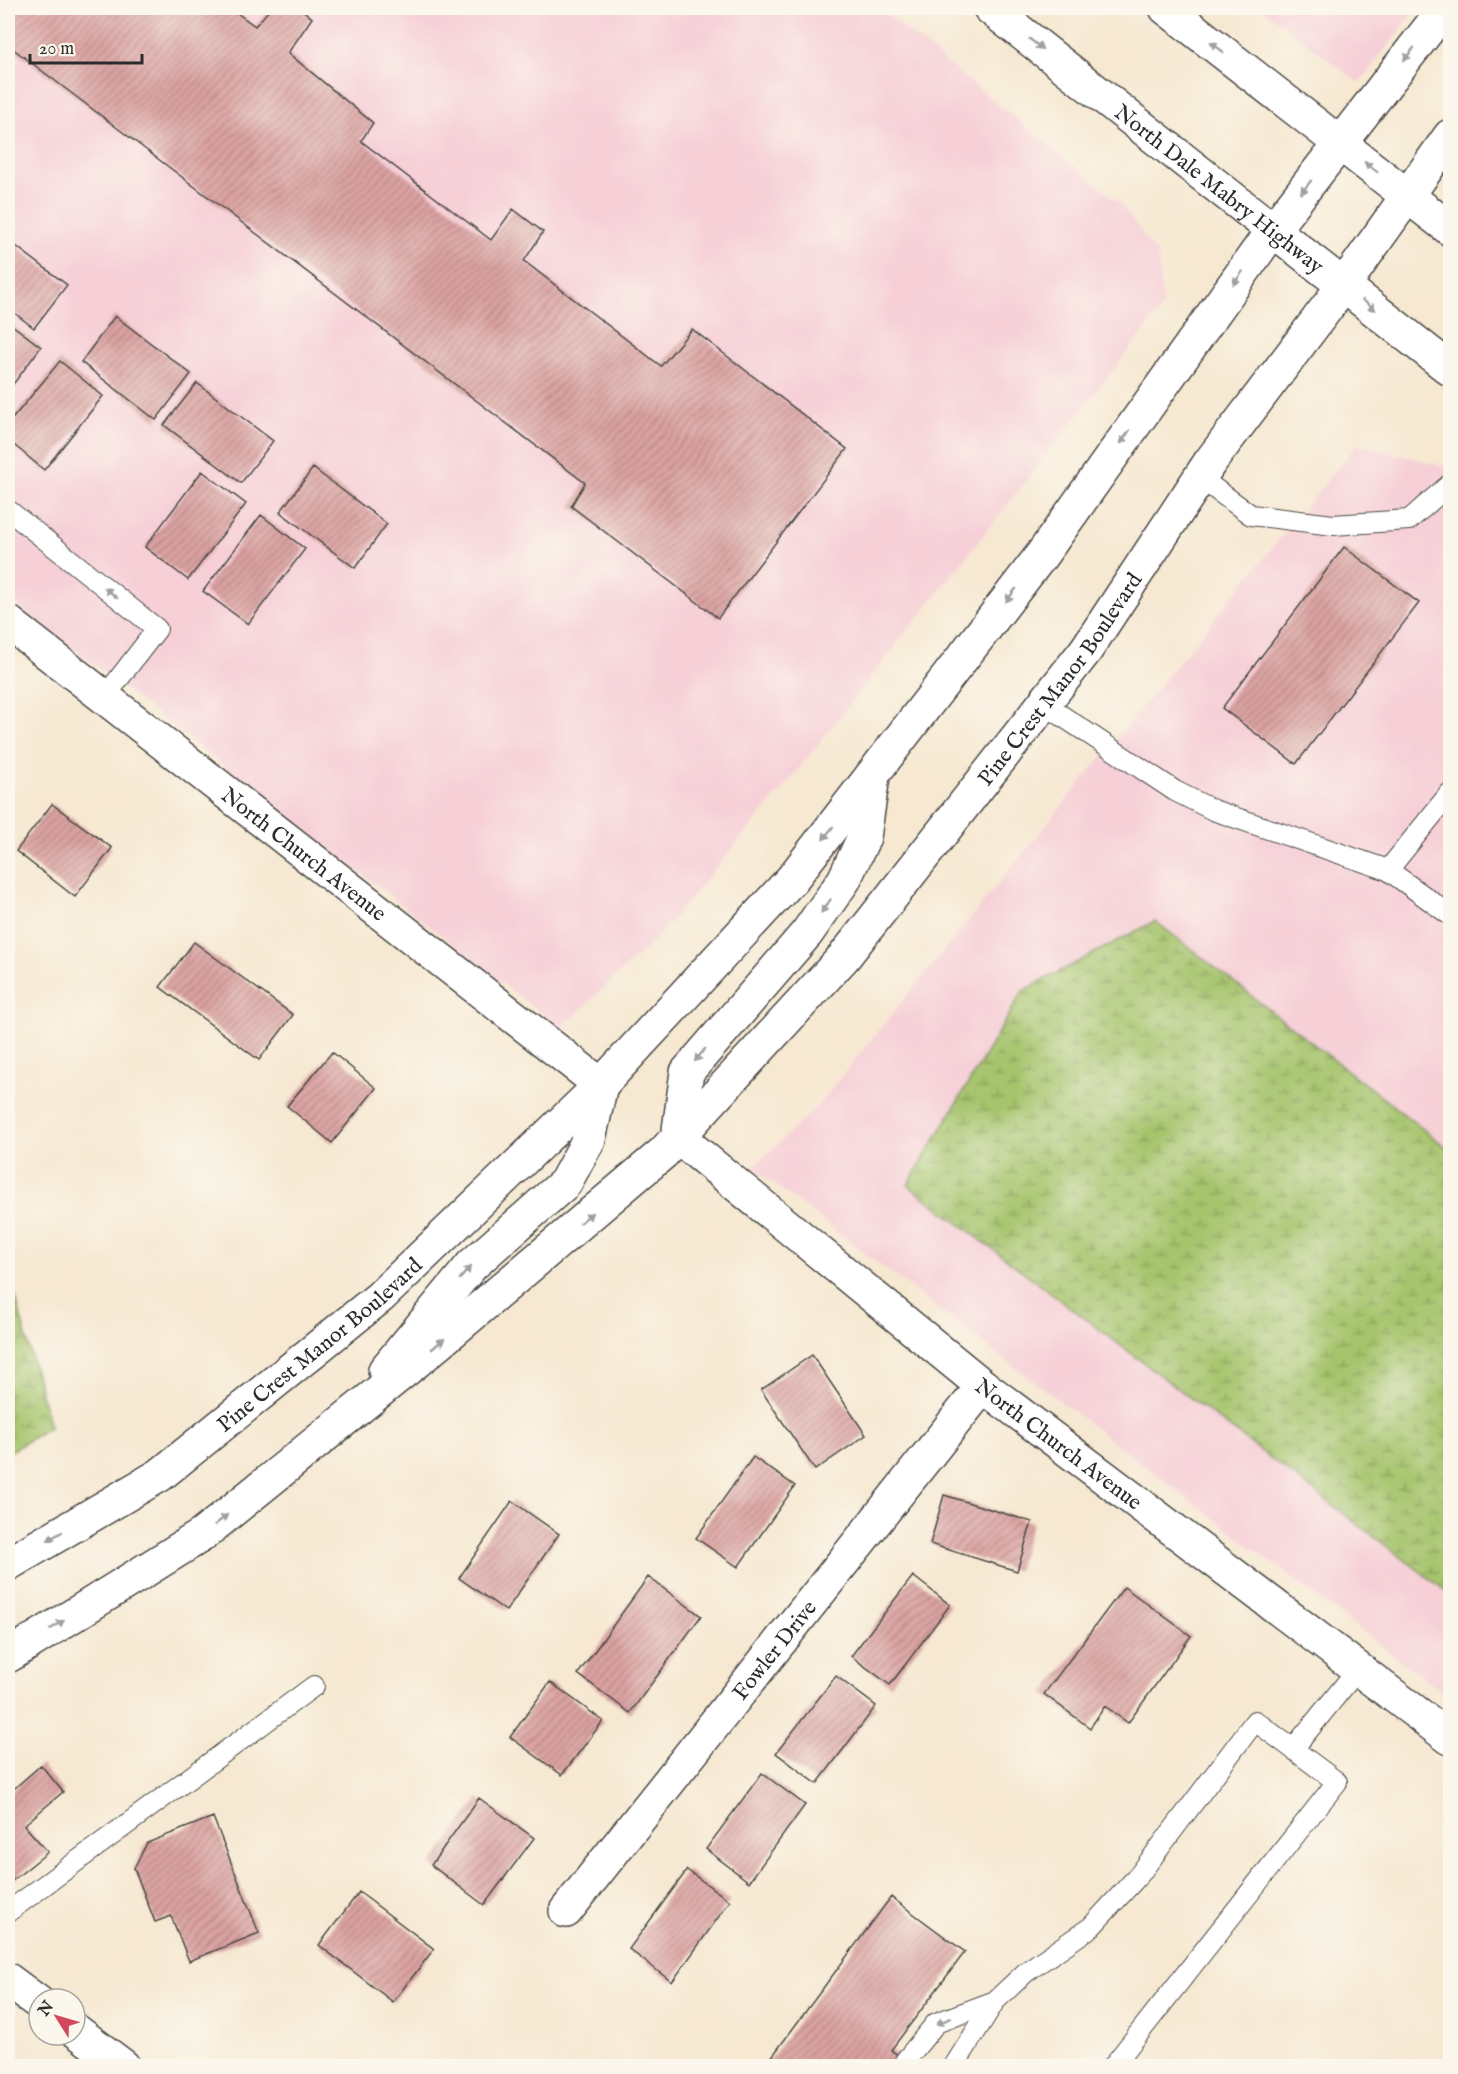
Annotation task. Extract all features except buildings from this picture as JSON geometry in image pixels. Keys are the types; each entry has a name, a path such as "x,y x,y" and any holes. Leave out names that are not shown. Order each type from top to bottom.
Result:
{"main road":[{"name":"North Dale Mabry Highway","path":"990,8 1450,369"},
{"path":"1166,8 1450,229"},
{"name":"Pine Crest Manor Boulevard","path":"8,1564 160,1474 380,1297 601,1085 792,879 1041,556 1272,231 1445,8"},
{"name":"Pine Crest Manor Boulevard","path":"8,1656 202,1536 663,1153 844,957 1086,650 1200,478 1344,285 1450,136"},
{"name":"North Church Avenue","path":"8,622 601,1085"},
{"name":"Pine Crest Manor Boulevard","path":"678,1137 687,1072 807,933 844,880 864,837 873,774"},
{"name":"Pine Crest Manor Boulevard","path":"349,1416 472,1265 565,1183 589,1139 601,1085"},
{"name":"North Church Avenue","path":"678,1137 983,1386 1450,1738"},
{"name":"Fowler Drive","path":"566,1911 983,1386"},
{"path":"8,1981 27,1995"},
{"path":"87,2039 123,2067"}],"lane":[{"path":"1200,478 1251,515 1333,525 1408,519 1450,484"},
{"path":"8,510 157,630 104,698"},
{"path":"1044,704 1174,791 1214,810 1388,870 1450,915"},
{"path":"1388,870 1450,793"},
{"path":"1293,1749 1358,1669"},
{"path":"8,1912 314,1686"},
{"path":"954,2067 995,2001 1026,1972 1091,1927 1131,1884 1255,1721 1337,1782 1113,2067"},
{"path":"905,2061 936,2023 995,2001"}],"shaded area":[{"path":"8,8 879,8 1120,203 1158,255 1163,307 786,785 660,934 561,1029 8,598"},
{"path":"1261,8 1417,8 1359,83"},
{"path":"1357,444 1450,468 1450,1150 1155,921 908,1185 1450,1594 1450,1698 753,1168 818,1105"}],"green space":[{"path":"1155,921 1450,1150 1450,1594 908,1185 1023,991"},
{"path":"8,1269 50,1427 8,1453"}]}
